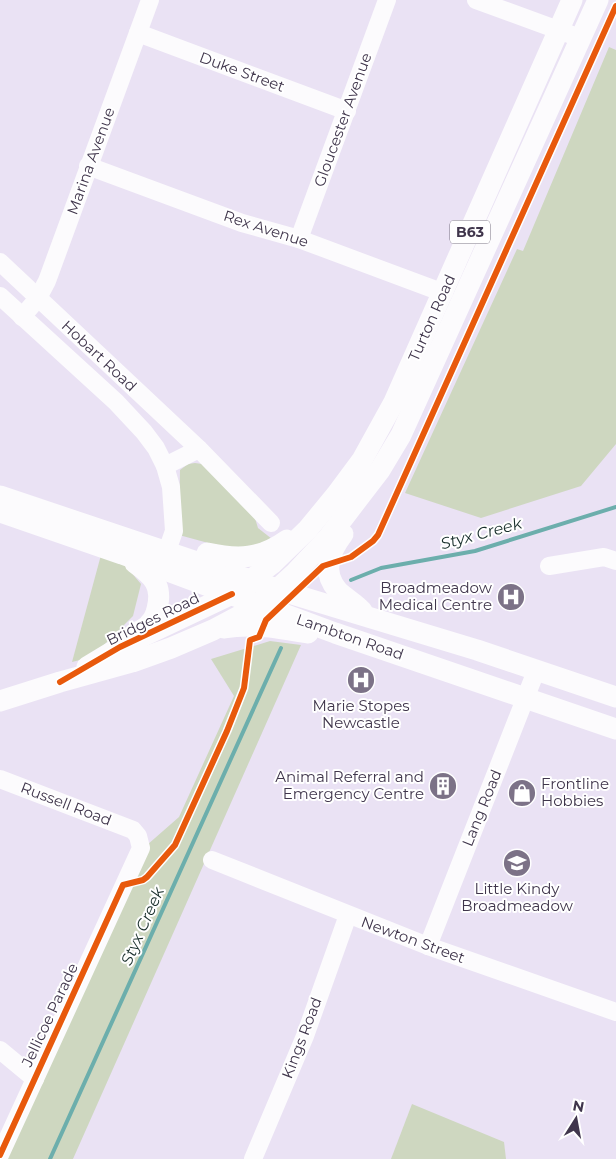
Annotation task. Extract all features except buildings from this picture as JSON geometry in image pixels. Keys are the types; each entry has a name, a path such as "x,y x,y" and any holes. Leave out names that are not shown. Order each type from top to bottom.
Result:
{"main road":[{"name":"Turton Road","path":"232,594 273,562 308,529 336,495 373,442 394,402 444,293 572,0"},
{"name":"Turton Road","path":"279,589 328,538 390,454 413,411 598,0"},
{"path":"367,487 367,503 335,544 329,558 329,564 330,575 337,590 368,616"},
{"name":"Lambton Road","path":"0,496 279,589 477,650 616,697"},
{"name":"Lambton Road","path":"0,512 122,554 336,633 616,729"},
{"path":"167,551 190,550 237,558 274,548 301,530 308,529"},
{"path":"120,647 125,639 150,624 156,614 158,596 157,585 149,573 122,554"},
{"name":"Bridges Road","path":"0,701 132,662 171,648 213,630 260,604 279,589"},
{"name":"Bridges Road","path":"60,682 120,647 232,594"},
{"path":"213,630 242,625 309,634 336,633"}],"street":[{"name":"Marina Avenue","path":"22,317 38,298 47,281 150,0"},
{"name":"Gloucester Avenue","path":"299,239 386,0"},
{"path":"476,0 580,38"},
{"name":"Duke Street","path":"138,33 347,111"},
{"name":"Rex Avenue","path":"88,166 242,223 299,239 444,293"},
{"name":"Hobart Road","path":"0,262 199,449 271,523"},
{"name":"Hobart Road","path":"0,296 130,417 156,448 165,466 171,487 174,530 167,551"},
{"path":"165,466 199,449"},
{"path":"549,566 604,557 616,561"},
{"name":"Lang Road","path":"428,946 536,671"},
{"name":"Russell Road","path":"0,778 132,830"},
{"name":"Jellicoe Parade","path":"0,1155 141,848 138,836 132,830"},
{"name":"Newton Street","path":"212,860 428,946 616,1012"},
{"name":"Kings Road","path":"253,1159 305,1036 348,915"},
{"path":"0,1050 35,1079"}],"green space":[{"path":"609,47 616,50 616,444 581,486 481,518 405,493 517,249 523,251"},
{"path":"188,464 202,464 254,515 258,528 272,539 234,550 179,535 180,470"},
{"path":"101,555 119,558 141,584 133,616 92,657 72,662"},
{"path":"270,641 301,645 73,1159 2,1159 147,845 179,817 234,696 211,659"},
{"path":"412,1104 504,1142 506,1159 391,1159"}],"waterway":[{"name":"Styx Creek","path":"351,580 381,568 475,551 616,507"},
{"name":"Styx Creek","path":"50,1159 281,648"}],"cycle path":[{"path":"0,1155 123,885 143,880 147,877 175,845 227,731 244,688 250,640 259,637 266,620 323,566 351,557 378,535 616,6"},
{"path":"60,682 120,647 232,594"}],"place":[{"name":"Broadmeadow Medical Centre","path":"511,597"},
{"name":"Marie Stopes Newcastle","path":"361,680"},
{"name":"Animal Referral and Emergency Centre","path":"443,786"},
{"name":"Frontline Hobbies","path":"522,793"},
{"name":"Little Kindy Broadmeadow","path":"517,863"}]}
